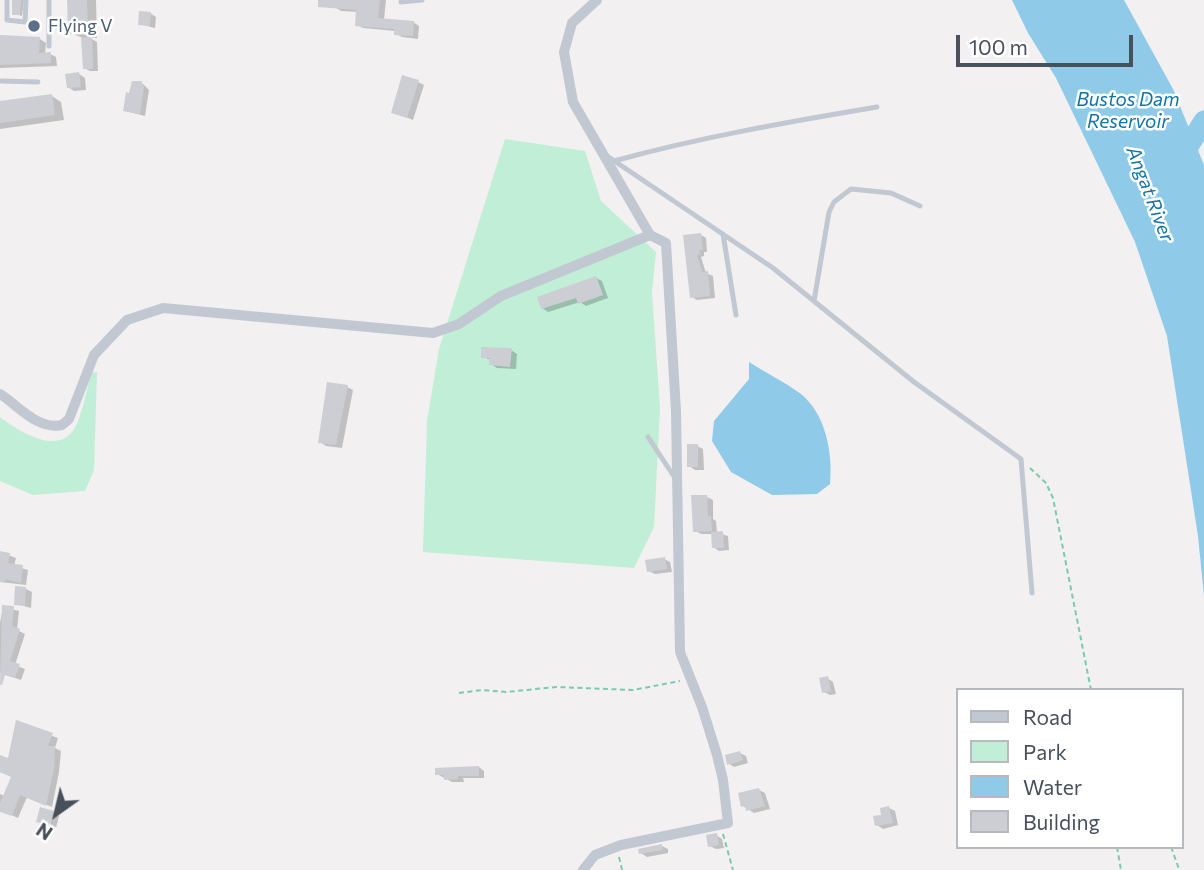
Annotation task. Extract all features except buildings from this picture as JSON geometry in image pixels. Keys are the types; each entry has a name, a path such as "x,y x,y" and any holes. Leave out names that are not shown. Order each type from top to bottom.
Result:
{"street":[{"path":"583,870 595,855 621,845 728,823 717,755 702,707 680,652 676,411 666,243 650,235 573,102 564,52 572,23 597,0"},
{"path":"0,394 30,417 47,425 62,425 69,418 94,355 127,320 163,308 433,334 459,324 501,296 650,235"}],"lane":[{"path":"6,0 7,20 25,22 26,0"},
{"path":"49,0 49,46"},
{"path":"401,2 422,0"},
{"path":"0,81 38,82"},
{"path":"614,161 671,145 877,107"},
{"path":"602,153 772,268 914,382 1021,459 1032,593"},
{"path":"814,301 829,212 834,202 851,189 891,193 920,206"},
{"path":"723,234 736,315"},
{"path":"648,437 677,481"}],"path":[{"path":"1021,459 1046,483 1053,498 1090,688"},
{"path":"459,693 556,687 633,690 689,679"},
{"path":"728,823 723,837 733,870"},
{"path":"1117,849 1121,870"},
{"path":"1172,849 1179,869"}],"green space":[{"path":"505,139 585,151 601,201 656,252 652,292 660,409 654,527 634,568 423,552 427,421 439,349"},
{"path":"97,372 94,470 85,491 33,495 0,481 0,417 30,436 53,441 63,439 71,433 78,421 91,373"}],"water":[{"name":"Bustos Dam Reservoir","path":"1012,0 1124,0 1173,89 1204,165 1204,596 1198,536 1167,336 1135,242 1056,78 1028,33"},
{"path":"749,362 801,394 810,402 822,423 829,448 831,472 830,484 817,494 772,495 731,472 712,441 714,421 749,379"}],"waterway":[{"path":"1179,161 1204,121"}],"place":[{"name":"Flying V","path":"34,26"}],"water label":[{"name":"Angat River","path":"1150,194"}]}
